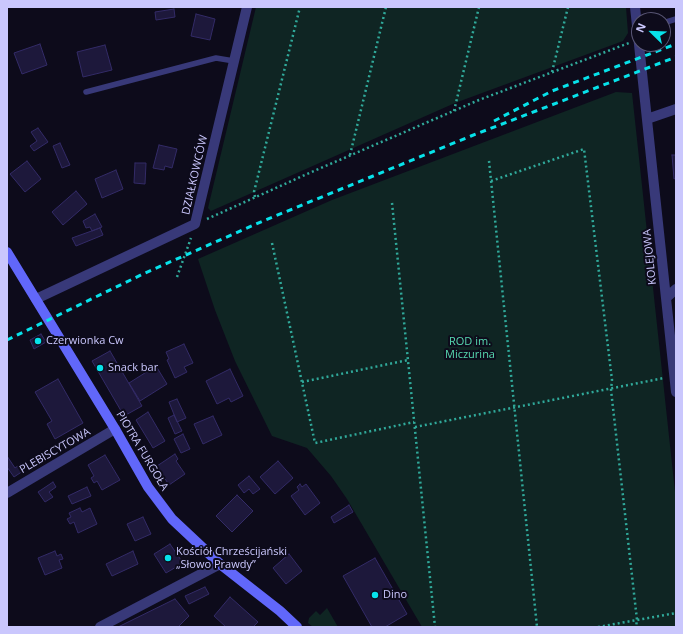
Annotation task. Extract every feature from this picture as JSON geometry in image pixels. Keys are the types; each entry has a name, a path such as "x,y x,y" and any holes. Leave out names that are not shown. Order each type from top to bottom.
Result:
{"street":[{"name":"DZIAŁKOWCÓW","path":"36,300 195,224 247,7"},
{"name":"KOLEJOWA","path":"640,52 676,392"},
{"path":"647,119 676,109"},
{"name":"PIOTRA FURGOŁA","path":"7,252 10,265 36,300 115,429 148,487 172,519 220,564 298,627"},
{"path":"666,298 676,289"},
{"name":"PLEBISCYTOWA","path":"7,493 115,429"},
{"path":"100,627 220,564"}],"lane":[{"path":"86,92 216,58 234,61"}],"path":[{"path":"255,197 254,192 300,7"},
{"path":"350,155 386,7"},
{"path":"454,111 479,7"},
{"path":"552,72 568,7"},
{"path":"177,277 195,224 350,155 552,72 631,37"},
{"path":"491,181 584,149 612,380 611,390 638,620 636,627"},
{"path":"489,161 537,627"},
{"path":"392,203 435,627"},
{"path":"272,243 315,443 414,422"},
{"path":"302,382 408,360"},
{"path":"415,427 674,377"},
{"path":"598,627 676,612"}],"green space":[{"path":"256,7 626,7 628,33 623,41 455,103 211,211 208,208"},
{"name":"ROD im. Miczurina","path":"616,92 632,93 676,501 676,627 422,627 347,499 331,476 307,448 272,436 235,361 215,310 198,259 332,200"},
{"path":"327,608 338,627 313,627 308,623 309,618 316,611 320,615"}],"building":[{"path":"174,9 175,17 156,20 155,12"},
{"path":"196,14 215,19 210,40 191,36"},
{"path":"40,44 47,65 22,74 14,53"},
{"path":"105,45 112,70 83,77 77,52"},
{"path":"38,128 48,142 34,151 30,146 37,141 31,132"},
{"path":"60,143 70,165 62,168 53,146"},
{"path":"159,145 177,149 172,168 165,166 164,170 153,168"},
{"path":"672,155 676,155 676,178 674,179"},
{"path":"27,161 41,179 25,192 10,174"},
{"path":"135,163 146,163 145,184 134,183"},
{"path":"116,170 123,189 102,198 95,179"},
{"path":"76,191 87,204 63,225 52,212"},
{"path":"95,214 102,227 92,231 90,227 86,228 83,221"},
{"path":"100,228 103,235 76,246 72,238"},
{"name":"Czerwionka Cw","path":"41,334 46,342 34,349 30,340"},
{"path":"184,344 193,363 184,367 187,372 175,378 167,360 169,359 166,352"},
{"path":"110,351 142,406 124,416 92,361"},
{"path":"156,366 167,384 140,401 129,383"},
{"path":"230,369 243,396 231,402 229,398 217,404 206,381"},
{"path":"58,379 83,423 55,439 47,424 52,421 35,392"},
{"path":"177,399 186,418 177,422 169,402"},
{"path":"148,412 165,441 153,448 136,420"},
{"path":"174,415 182,431 175,434 168,418"},
{"path":"213,416 222,435 203,444 194,424"},
{"path":"183,434 190,449 181,453 174,439"},
{"path":"175,454 178,459 176,461 185,474 169,485 157,466"},
{"path":"105,455 120,480 102,490 97,481 94,483 91,478 94,476 88,465"},
{"path":"7,456 15,468 22,463 26,469 14,477 7,467"},
{"path":"278,461 293,478 275,494 260,477"},
{"path":"249,476 260,489 253,494 249,489 244,493 238,485"},
{"path":"53,482 56,487 49,492 53,497 45,502 38,492"},
{"path":"300,484 302,487 306,484 320,503 305,515 291,496 299,490 297,487"},
{"path":"87,487 91,496 72,504 68,496"},
{"path":"237,495 253,511 232,532 216,516"},
{"path":"349,505 353,512 334,523 331,517"},
{"path":"80,508 82,512 90,508 97,524 78,533 74,522 70,524 67,519 71,517 69,513"},
{"path":"143,517 151,534 135,541 127,524"},
{"name":"Kościół Chrześcijański „Słowo Prawdy”","path":"170,544 183,563 166,573 154,554"},
{"path":"55,551 57,556 61,554 63,559 59,560 62,568 45,575 38,558"},
{"path":"133,551 138,564 112,576 106,564"},
{"path":"289,554 302,571 286,584 273,568"},
{"name":"Dino","path":"375,558 407,614 385,627 372,627 343,576"},
{"path":"205,587 209,594 189,604 185,596"},
{"path":"230,597 258,622 253,627 226,627 214,616"},
{"path":"175,599 189,616 178,627 118,627"}],"railway":[{"path":"494,121 552,91 676,44"},
{"path":"7,340 145,273 263,221 471,136 676,57"}],"place":[{"name":"Czerwionka Cw","path":"38,341"},
{"name":"Snack bar","path":"100,368"},
{"name":"Kościół Chrześcijański „Słowo Prawdy”","path":"168,558"},
{"name":"Dino","path":"375,595"}]}
